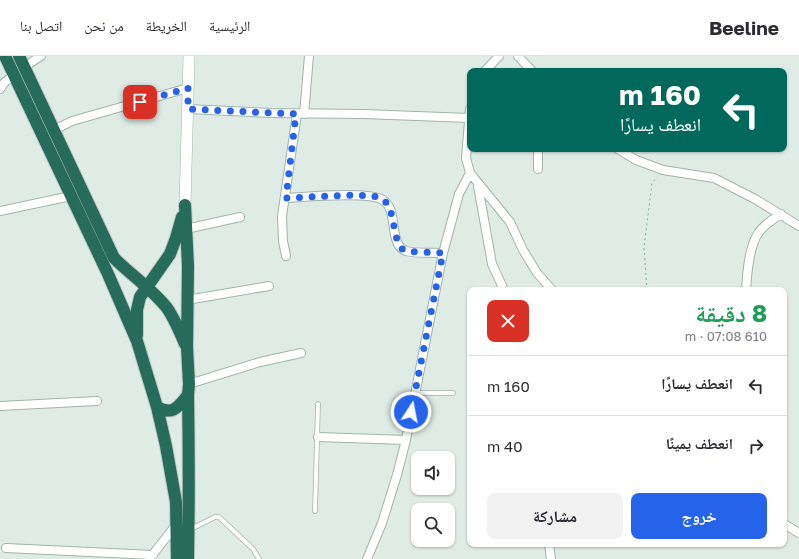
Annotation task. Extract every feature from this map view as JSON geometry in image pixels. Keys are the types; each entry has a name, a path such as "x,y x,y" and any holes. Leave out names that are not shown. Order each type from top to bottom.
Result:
{"highway":[{"path":"5,56 108,274 137,341 157,407 176,502 177,559"},
{"path":"19,56 114,258 146,287 170,312 187,347"},
{"path":"137,341 137,310 140,297 170,254 181,222 185,204"},
{"path":"185,204 189,464 188,559"},
{"path":"137,318 140,311 148,303 156,301 162,303"},
{"path":"157,407 163,410 172,410 178,407 188,390"}],"main road":[{"path":"185,204 189,56"}],"street":[{"path":"24,67 41,56"},
{"path":"286,256 282,241 282,216 309,56"},
{"path":"488,68 499,56"},
{"path":"518,56 529,68"},
{"path":"1,84 14,75"},
{"path":"54,130 72,121 188,88"},
{"path":"188,109 300,114 467,114"},
{"path":"467,143 466,158 470,173 510,222 523,250 537,273 549,287"},
{"path":"538,152 538,169"},
{"path":"623,152 636,160 663,170 714,178 755,199 799,226"},
{"path":"367,559 382,523 397,476 406,440 443,253 459,194 470,173"},
{"path":"478,183 492,264 503,287"},
{"path":"286,198 355,195 374,196 385,201 390,208 398,245 409,251 443,253"},
{"path":"0,211 71,196"},
{"path":"746,287 755,239 764,227 781,214"},
{"path":"186,229 240,217"},
{"path":"187,300 269,286"},
{"path":"188,390 260,362 300,353"},
{"path":"0,406 97,401"},
{"path":"318,437 406,440"},
{"path":"6,548 151,557 176,524"},
{"path":"787,526 799,533"},
{"path":"549,547 550,559"}],"lane":[{"path":"415,393 453,393"},
{"path":"316,511 318,404"},
{"path":"188,530 220,516 254,549 259,559"}],"path":[{"path":"647,287 644,247 652,183 663,170"}],"route":[{"path":"140,102 188,88 188,109 296,114 286,198 355,195 374,196 385,201 390,208 398,245 409,251 443,253 411,412"}]}
